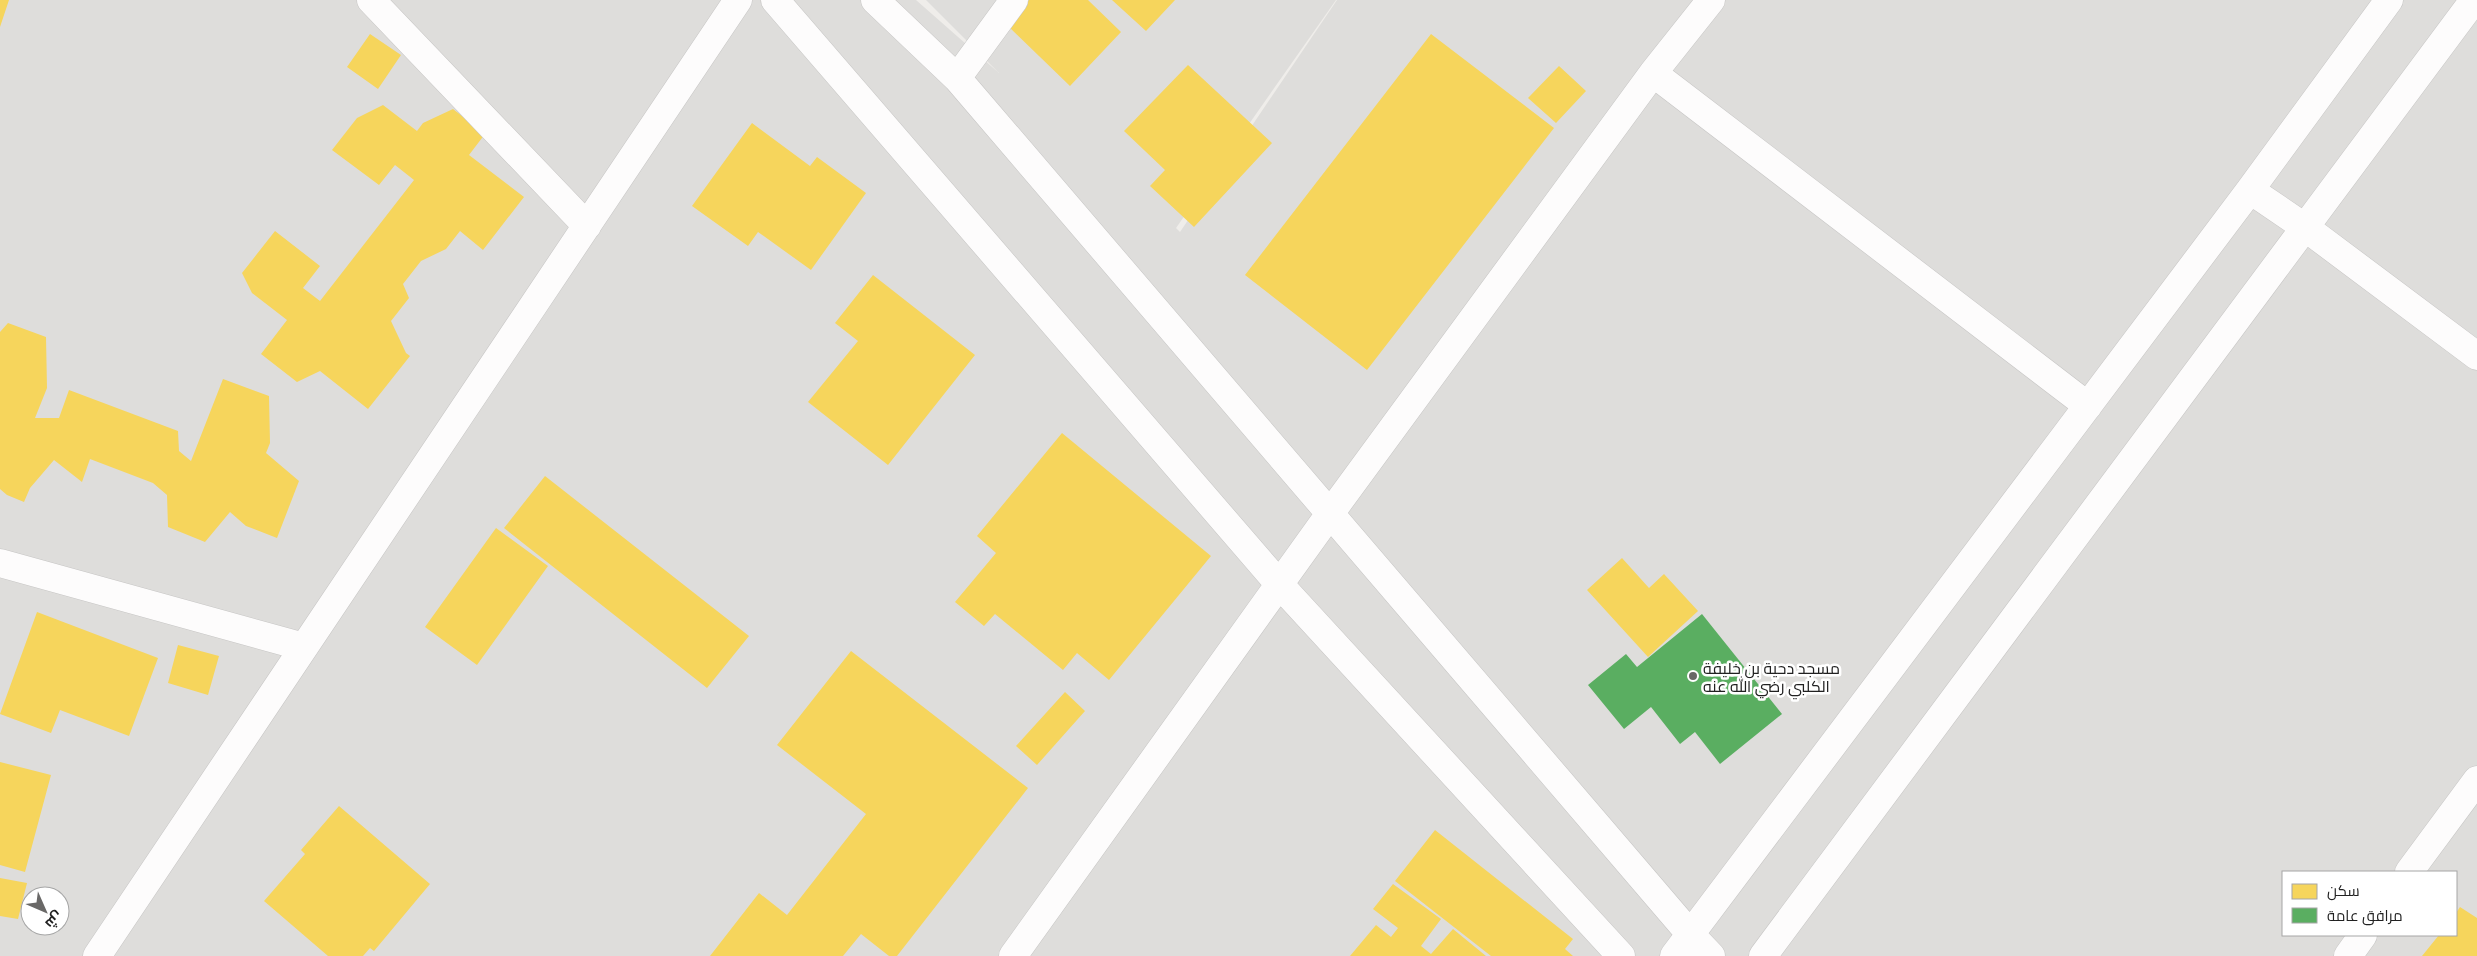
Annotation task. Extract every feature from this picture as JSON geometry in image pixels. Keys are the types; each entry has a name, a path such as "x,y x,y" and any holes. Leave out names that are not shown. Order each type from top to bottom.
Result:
{"street":[{"path":"371,0 587,226"},
{"path":"97,956 738,0"},
{"path":"775,0 1280,585 1622,956"},
{"path":"875,0 957,78 1329,515 1682,946 1711,956"},
{"path":"957,78 1014,0"},
{"path":"1013,956 1329,515 1652,74 1711,0"},
{"path":"1682,946 2250,190 2389,0"},
{"path":"1763,956 2474,0"},
{"path":"1652,74 2088,406"},
{"path":"2250,190 2306,228 2477,356"},
{"path":"0,563 304,647"},
{"path":"2410,871 2477,780"},
{"path":"2348,956 2362,936"}],"shaded area":[{"path":"0,0 916,0 999,73 926,0 1336,0 1176,228 1180,232 1337,0 2477,0 2477,956 0,956"}],"building: سكن":[{"path":"0,0 9,0 0,27"},
{"path":"1029,0 1088,0 1121,32 1070,86 1006,24"},
{"path":"1112,0 1175,0 1146,31"},
{"path":"370,34 401,55 378,89 347,67"},
{"path":"1431,34 1554,128 1367,370 1245,275"},
{"path":"1188,65 1272,143 1194,227 1150,186 1165,170 1124,131"},
{"path":"1559,66 1586,91 1556,123 1528,98"},
{"path":"383,105 417,131 423,123 453,109 485,134 469,155 524,197 483,250 460,231 446,249 421,261 403,284 409,298 391,321 406,353 410,356 368,409 320,371 297,382 261,354 287,320 252,293 242,273 275,231 320,266 303,288 320,301 414,180 395,165 379,185 332,150 357,118"},
{"path":"752,123 810,166 817,157 866,193 811,270 758,232 748,246 692,206"},
{"path":"873,275 975,355 888,465 808,402 858,341 835,323"},
{"path":"8,323 46,337 47,388 35,418 59,418 69,390 178,431 179,451 191,461 223,379 269,396 270,443 266,453 299,481 277,538 246,526 230,512 205,542 168,527 167,495 153,483 90,459 82,482 54,460 30,488 24,502 7,495 0,489 0,332"},
{"path":"1062,433 1211,556 1109,680 1077,653 1063,670 995,614 984,626 955,602 996,553 977,536"},
{"path":"545,476 749,636 707,688 504,528"},
{"path":"496,528 548,566 477,665 425,627"},
{"path":"1622,558 1649,588 1664,574 1698,611 1648,657 1587,590"},
{"path":"37,612 158,658 129,736 60,710 51,733 0,714"},
{"path":"178,645 219,656 208,695 168,683"},
{"path":"851,651 1028,788 897,956 889,956 861,934 843,956 710,956 759,893 787,915 866,814 777,745"},
{"path":"1065,692 1085,711 1037,765 1016,746"},
{"path":"0,762 51,775 25,872 0,865"},
{"path":"339,806 430,884 374,951 370,948 363,956 328,956 264,901 305,854 301,850"},
{"path":"1435,830 1573,939 1565,949 1573,956 1491,956 1395,881"},
{"path":"0,878 27,883 26,886 20,886 20,911 18,919 0,916"},
{"path":"1393,884 1441,919 1421,946 1431,954 1453,929 1486,956 1350,956 1376,925 1391,937 1398,928 1373,909"},
{"path":"2460,907 2477,918 2477,956 2422,956 2438,936 2457,936 2457,912"}],"building: مرافق عامة":[{"path":"1702,614 1782,714 1720,764 1695,732 1680,744 1651,707 1624,729 1588,685 1626,654 1637,667"}],"place":[{"name":"مسجد دحية بن خليفة الكلبي رضي الله عنه","path":"1693,676"}]}
